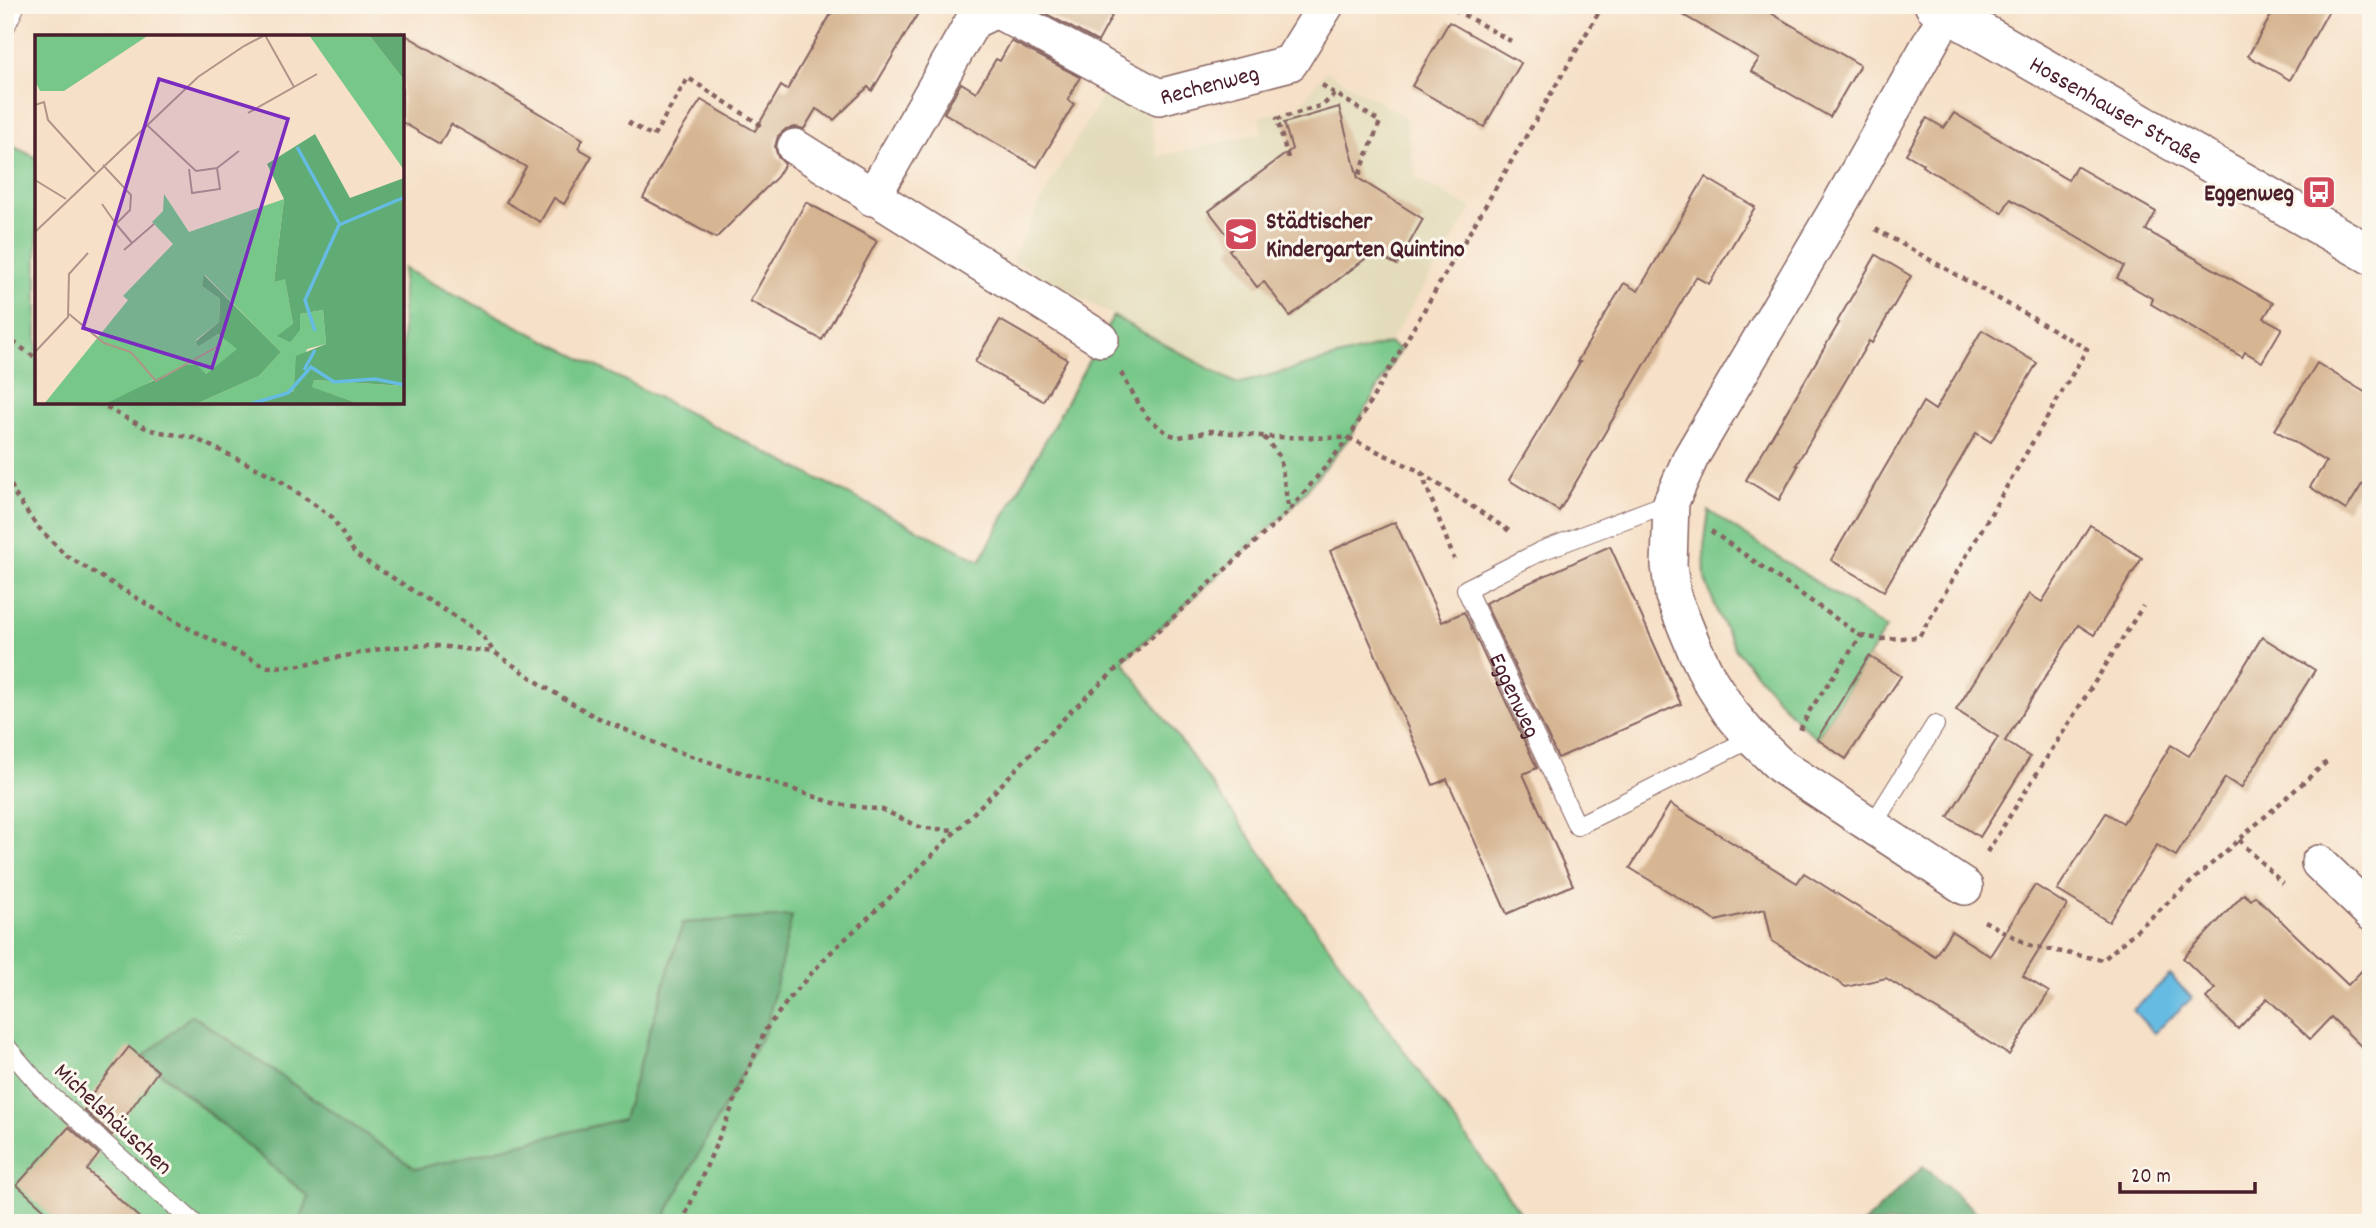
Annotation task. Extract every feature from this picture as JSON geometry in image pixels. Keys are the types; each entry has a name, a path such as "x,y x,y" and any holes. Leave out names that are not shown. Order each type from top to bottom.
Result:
{"street":[{"name":"Rechenweg","path":"872,198 973,21 998,8 1159,97 1290,63 1326,5"},
{"path":"1941,9 1838,207 1691,457 1671,502 1669,573 1682,622 1709,679 1730,712 1752,738 1781,766 1965,887"},
{"name":"Hossenhauser Straße","path":"1941,9 2371,256"},
{"path":"794,148 1101,339"},
{"path":"2319,863 2371,913"}],"lane":[{"path":"5,28 16,5"},
{"path":"1466,589 1541,551 1671,502"},
{"name":"Eggenweg","path":"1466,589 1577,826 1752,738"},
{"path":"1872,826 1935,725"},
{"name":"Michelshäuschen","path":"5,1045 41,1087 194,1223"}],"path":[{"path":"1394,5 1401,9 1415,5"},
{"path":"1446,5 1511,41"},
{"path":"682,1223 766,1029 793,994 1072,710 1289,512 1349,438 1603,5"},
{"path":"1290,63 1380,122 1358,178"},
{"path":"628,122 653,137 688,78 794,148"},
{"path":"1289,158 1277,119 1323,105 1335,93"},
{"path":"1671,502 1861,636 1880,639 1919,637 2087,349 1838,207"},
{"path":"5,336 35,358"},
{"path":"1101,339 1146,416 1168,434 1179,437 1219,431 1323,440 1349,438 1421,472 1541,551"},
{"path":"102,404 150,430 194,438 275,477 332,517 356,555 470,626 484,638 494,652 592,715 667,748 837,804 883,810 922,828 956,830"},
{"path":"1264,436 1280,457 1289,512"},
{"path":"5,466 14,494 36,525 65,555 180,624 267,667 295,666 385,648 429,645 494,652"},
{"path":"1421,472 1466,589"},
{"path":"2143,606 1954,905 2031,946 2103,960 2330,759"},
{"path":"1810,710 1861,636"}],"shaded area":[{"name":"Städtischer Kindergarten Quintino","path":"1326,71 1405,117 1416,179 1472,208 1389,343 1237,384 1012,260 1051,182 1105,92 1149,115 1158,157 1262,133 1259,117 1298,108"}],"green space":[{"path":"5,143 35,157 35,404 404,404 404,269 980,561 1113,316 1237,384 1389,343 1400,350 1349,438 1289,511 1123,661 1528,1223 661,1223 766,1029 791,916 683,923 623,1119 416,1169 192,1015 158,1071 309,1197 299,1223 5,1223"},
{"path":"1709,511 1886,628 1817,739 1791,714 1736,650 1718,614 1705,579 1704,547"},
{"path":"792,916 766,1029 661,1223 299,1223 309,1197 143,1057 192,1015 416,1169 623,1119 683,923"},
{"path":"1923,1166 1989,1223 1864,1223"}],"water":[{"path":"2170,975 2192,998 2154,1033 2133,1010"}],"building":[{"path":"836,5 923,5 872,91 868,87 834,120 816,109 804,129 786,129 778,136 775,147 778,157 785,164 777,177 716,238 643,198 701,100 755,131 781,86 787,90"},
{"path":"1030,5 1091,5 1112,16 1098,42"},
{"path":"1666,5 1757,5 1860,65 1830,117 1751,71 1759,59"},
{"path":"2277,5 2332,5 2290,80 2248,56"},
{"path":"1449,22 1521,63 1484,127 1412,86"},
{"path":"402,35 583,139 578,148 592,156 564,204 554,198 540,222 506,202 526,167 451,124 440,144 404,123"},
{"path":"1011,41 1080,77 1068,100 1074,104 1037,167 944,113 961,83 976,92 996,59 1000,61"},
{"path":"1339,107 1358,178 1423,219 1397,265 1373,253 1290,316 1264,282 1257,287 1229,250 1235,245 1209,211 1292,149 1284,123"},
{"path":"1954,113 2068,180 2076,166 2156,212 2146,230 2273,303 2264,318 2282,328 2262,362 2245,352 2242,357 2151,304 2153,299 2117,278 2124,266 2085,242 2010,199 2002,213 1906,154 1927,118 1944,128"},
{"path":"1705,177 1755,207 1709,284 1696,277 1559,511 1509,480 1624,283 1638,291"},
{"path":"806,202 877,241 822,340 750,301"},
{"path":"1876,255 1911,276 1872,343 1869,341 1796,465 1798,466 1779,500 1746,480"},
{"path":"1000,320 1067,359 1043,401 975,362"},
{"path":"1982,330 2037,363 1991,442 1976,433 1884,591 1831,560 1923,402 1935,410"},
{"path":"2317,363 2371,396 2371,470 2346,510 2310,487 2326,462 2275,430"},
{"path":"1395,522 1442,622 1464,612 1537,768 1523,774 1573,885 1507,914 1447,779 1433,785 1330,551"},
{"path":"2090,525 2142,558 2094,635 2078,625 2005,741 2030,757 1980,837 1948,817 1998,737 1956,710 2029,594 2042,602"},
{"path":"1610,546 1681,704 1558,758 1485,603"},
{"path":"2262,637 2315,670 2241,788 2225,778 2176,856 2157,845 2109,922 2057,890 2106,813 2123,823 2171,745 2189,756"},
{"path":"1869,656 1901,676 1846,759 1817,739"},
{"path":"1670,804 1797,883 1804,873 1935,956 1951,931 1990,956 2035,885 2067,905 2023,976 2049,992 2009,1055 1886,978 1846,987 1772,941 1765,909 1716,921 1630,868"},
{"path":"2244,894 2251,900 2255,896 2348,985 2371,961 2371,1056 2331,1017 2310,1039 2267,998 2238,1029 2206,998 2215,989 2183,958"},
{"path":"129,1047 158,1071 112,1135 84,1110 84,1105"},
{"path":"69,1127 99,1154 87,1170 145,1223 59,1223 17,1185"}],"place":[{"name":"Eggenweg","path":"2319,192"},
{"name":"Städtischer Kindergarten Quintino","path":"1241,234"}]}
